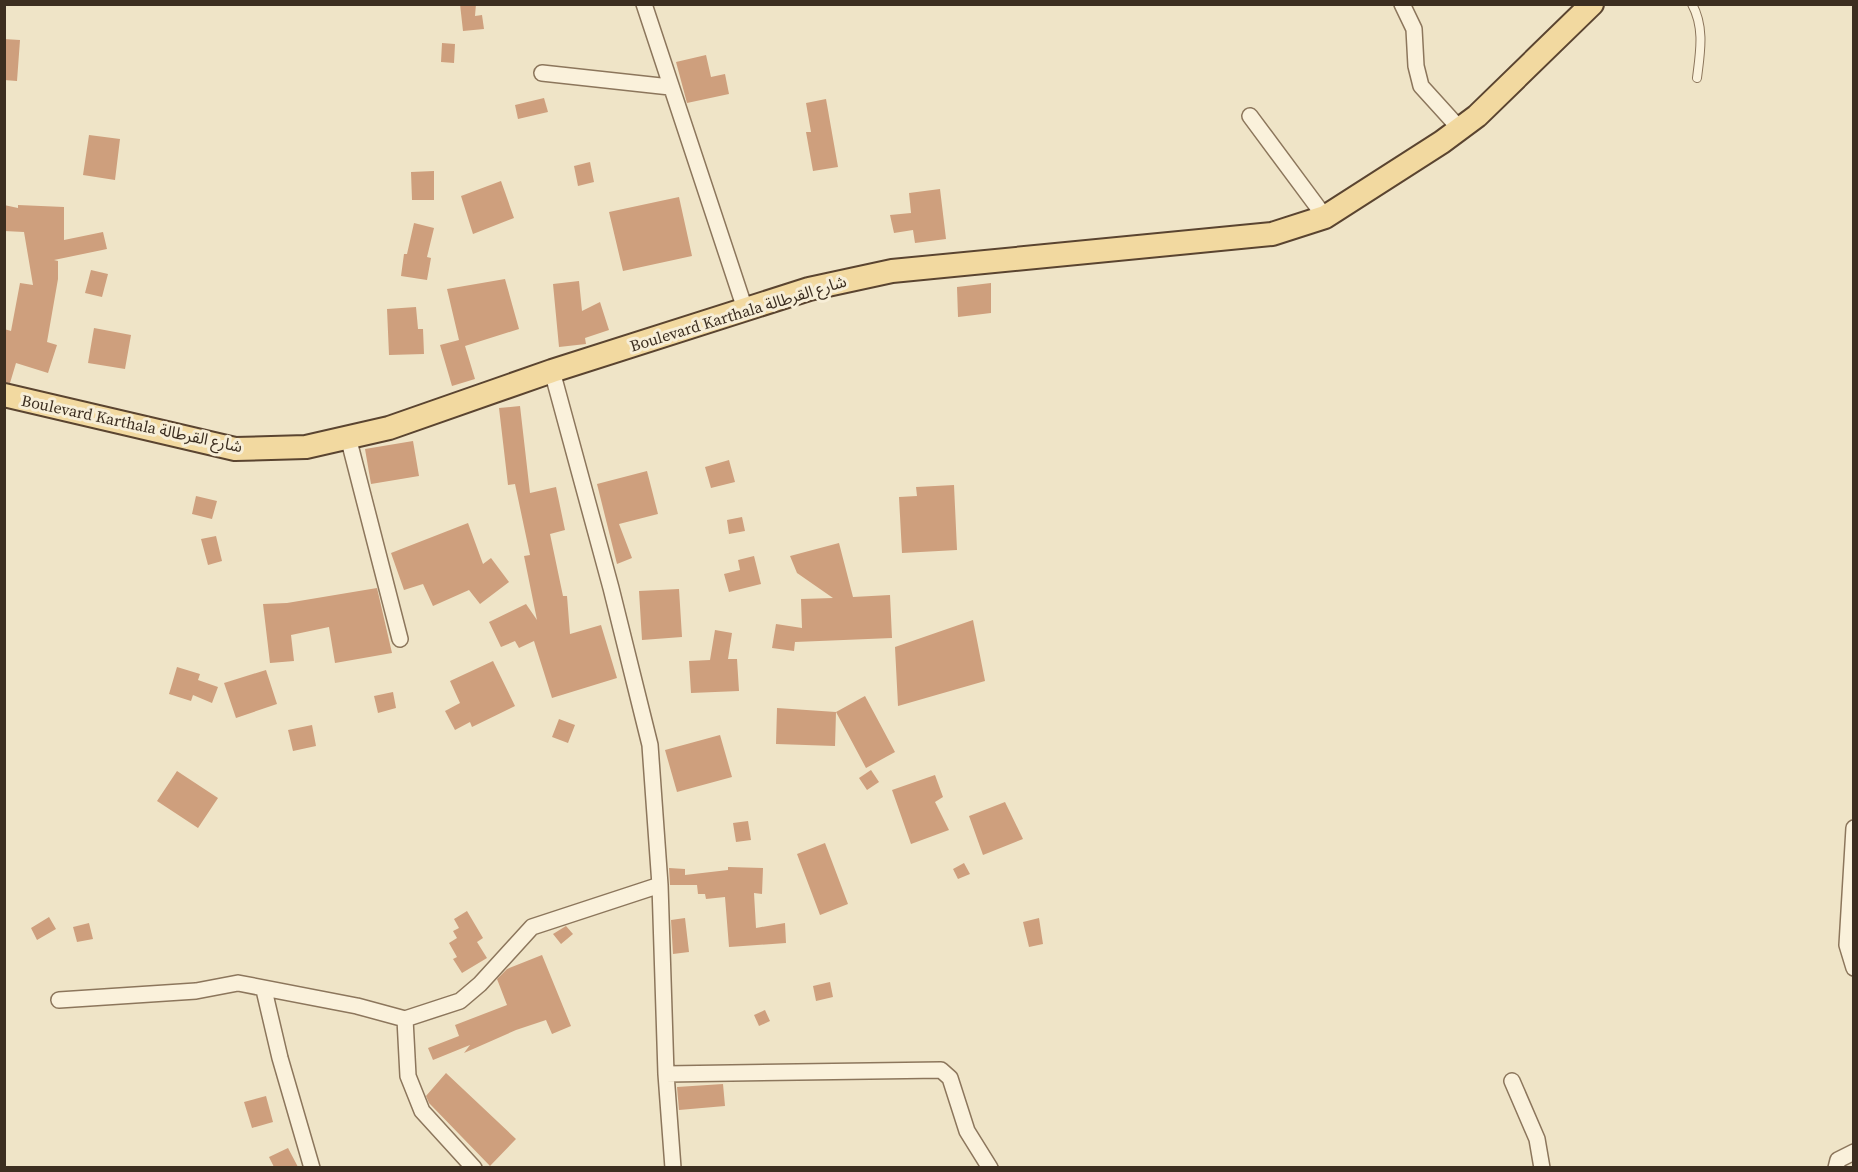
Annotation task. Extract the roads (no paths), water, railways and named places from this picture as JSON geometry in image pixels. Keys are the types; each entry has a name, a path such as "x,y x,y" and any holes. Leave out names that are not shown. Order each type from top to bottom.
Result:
{"main road":[{"name":"Boulevard Karthala شارع القرطالة","path":"4,395 235,449 306,447 389,428 552,371 809,289 892,271 1272,234 1325,217 1460,129 1529,67 1592,4"}],"street":[{"path":"644,4 746,309"},
{"path":"1402,4 1414,29 1416,66 1421,86 1460,129"},
{"path":"542,73 670,87"},
{"path":"1250,116 1325,217"},
{"path":"552,371 611,588 650,745 660,885 666,1074 673,1167"},
{"path":"348,438 400,639"},
{"path":"1854,828 1847,945 1854,968"},
{"path":"59,1000 196,991 238,983 264,990 357,1006 405,1019 460,1001 480,984 532,927 660,885"},
{"path":"264,990 280,1058 312,1167"},
{"path":"405,1019 408,1076 422,1111 474,1167"},
{"path":"666,1074 941,1070 951,1078 967,1131 990,1167"},
{"path":"1512,1081 1537,1139 1542,1167"},
{"path":"1836,1167 1838,1160 1854,1152"}],"lane":[{"path":"1692,4 1698,15 1702,42 1697,78"}]}
